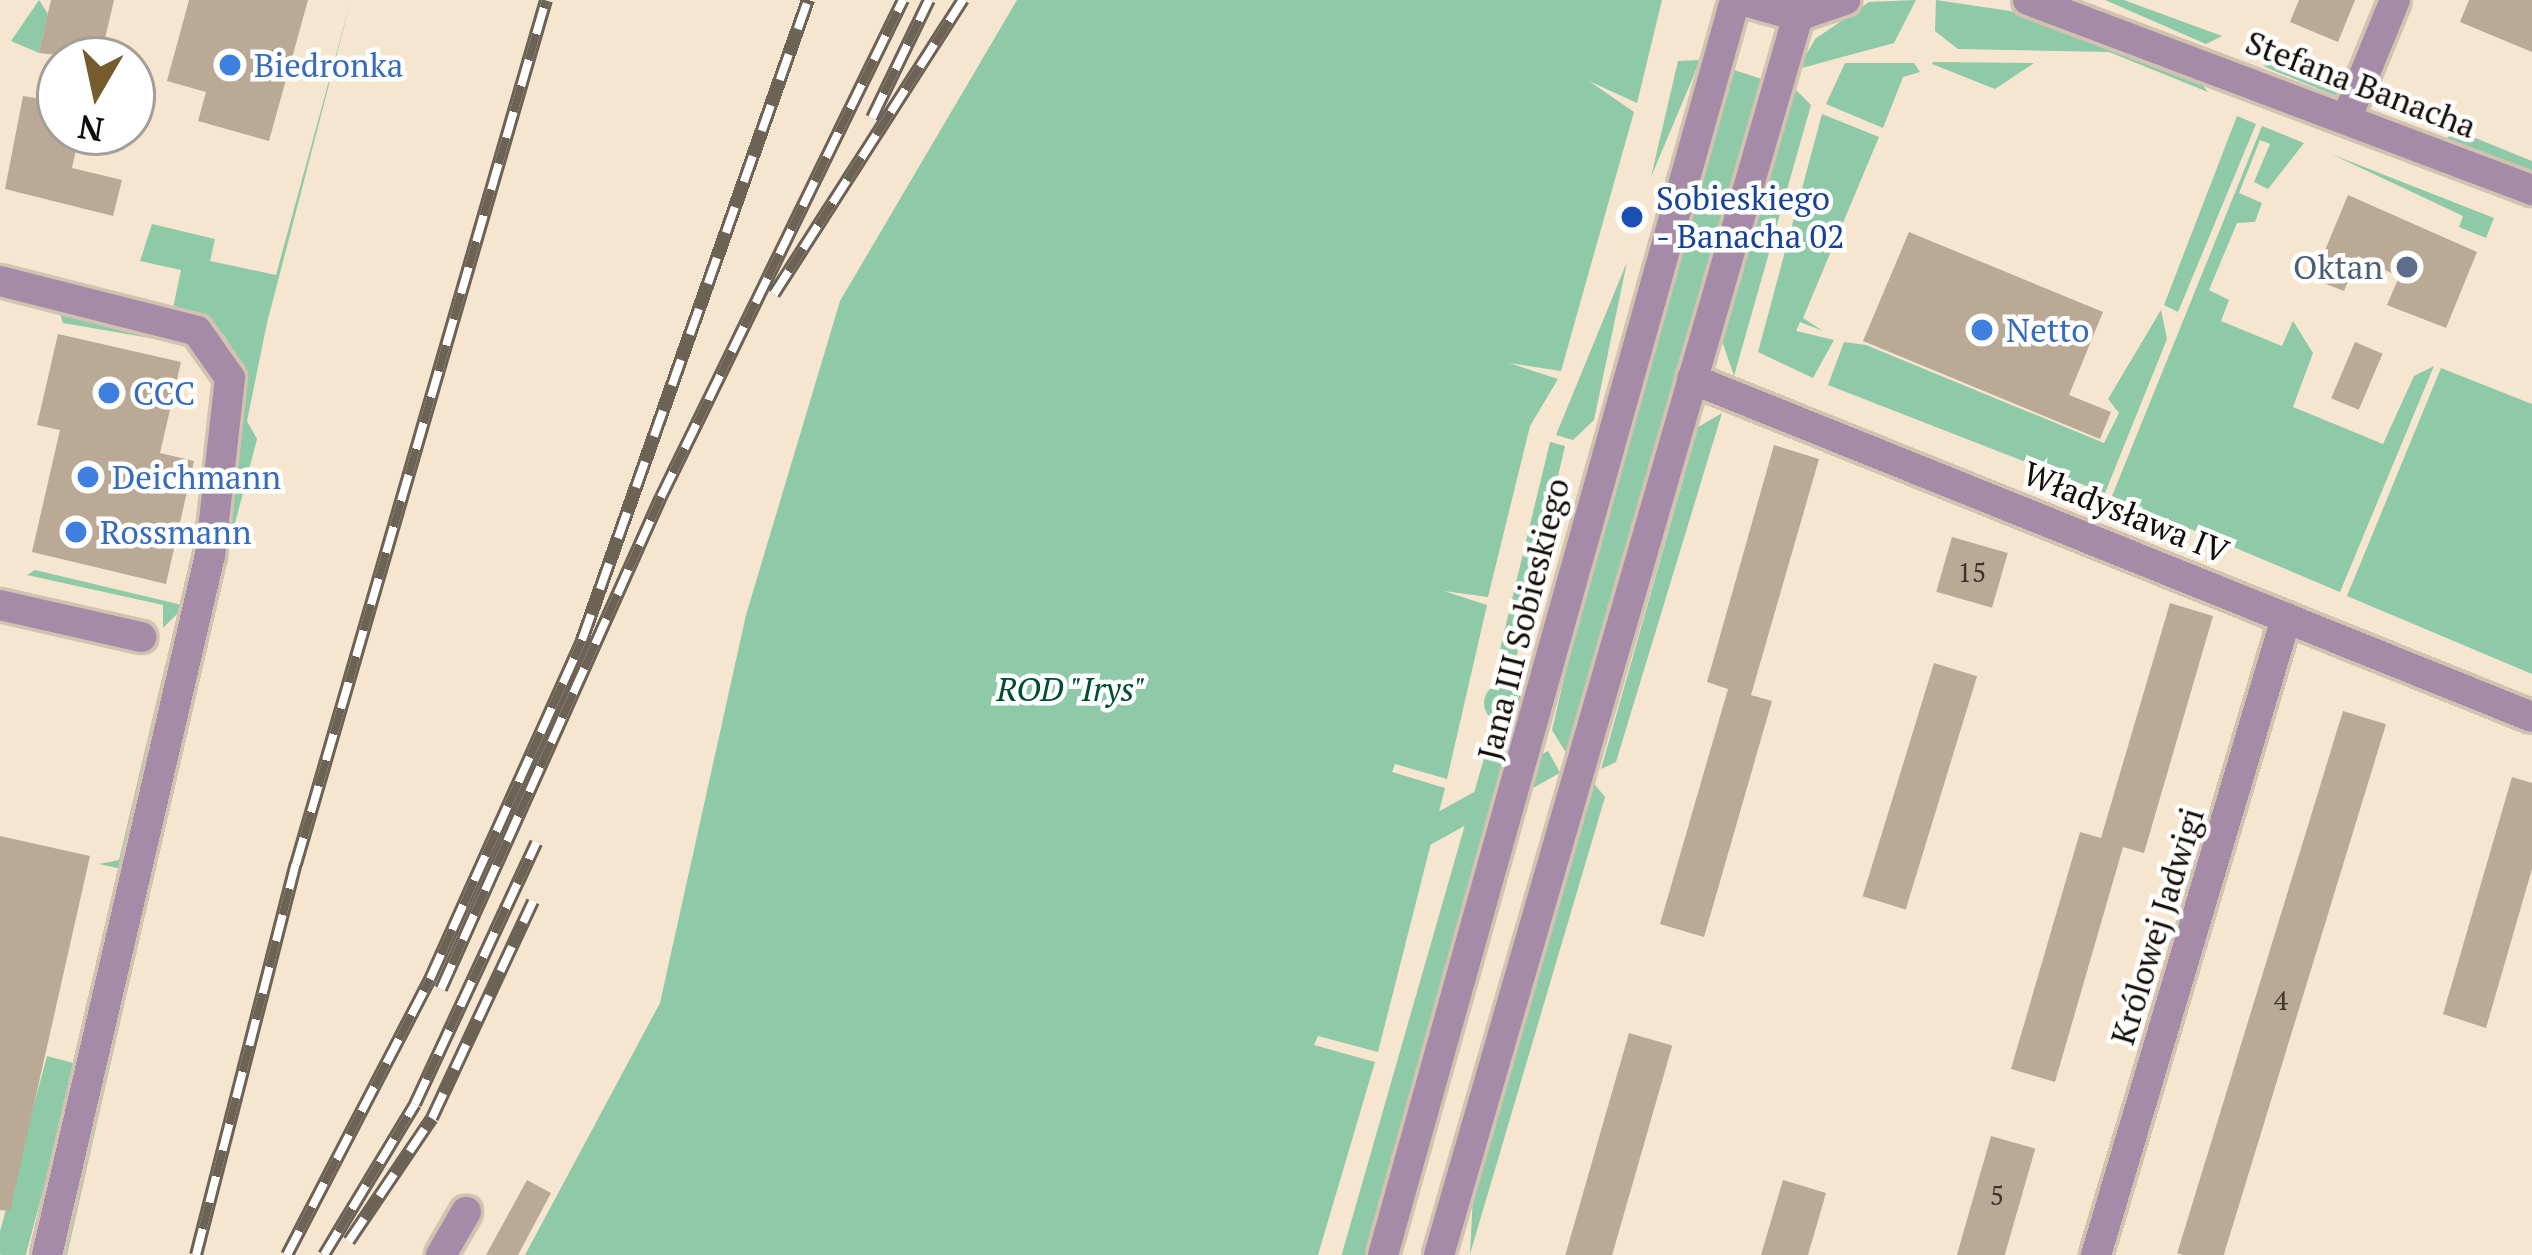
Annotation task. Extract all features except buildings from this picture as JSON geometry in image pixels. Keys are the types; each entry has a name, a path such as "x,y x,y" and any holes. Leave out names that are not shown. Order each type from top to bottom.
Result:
{"street":[{"path":"1738,0 1798,16 1844,0"},
{"name":"Jana III Sobieskiego","path":"1383,1255 1738,0"},
{"name":"Stefana Banacha","path":"2028,0 2532,190"},
{"path":"2347,117 2395,0"},
{"path":"1439,1255 1798,16"},
{"path":"0,281 197,331 230,378 210,555 46,1255"},
{"name":"Władysława IV","path":"1692,380 2532,717"},
{"path":"0,605 141,637"},
{"name":"Królowej Jadwigi","path":"2096,1255 2286,618"},
{"path":"441,1255 466,1212"}],"green space":[{"path":"39,0 48,14 43,36 36,36 36,52 11,41"},
{"path":"351,0 267,323 247,421 257,439 226,558 243,367 224,335 173,308 181,270 140,261 152,224 215,239 210,261 276,275"},
{"name":"ROD \"Irys\"","path":"1017,0 1662,0 1637,103 1589,81 1634,112 1561,371 1509,363 1558,379 1530,426 1488,597 1444,591 1487,605 1447,779 1395,764 1392,772 1445,788 1378,1052 1318,1036 1314,1045 1375,1062 1318,1255 525,1255 660,1003 746,615 840,301"},
{"path":"1916,0 1894,43 1798,69 1815,39 1869,2"},
{"path":"1936,0 2010,11 2194,74 2208,92 2109,52 1958,49 1935,31"},
{"path":"2105,0 2124,0 2222,36 2206,44"},
{"path":"2254,50 2354,90 2341,98 2265,67"},
{"path":"1699,60 1694,75 1651,177 1678,61"},
{"path":"1933,62 2034,63 1995,89 1932,64"},
{"path":"1845,63 1914,63 1920,72 1903,77 1883,128 1826,104"},
{"path":"1731,69 1762,79 1566,753 1552,730 1598,532"},
{"path":"1794,88 1811,105 1734,376 1721,338"},
{"path":"1822,114 1879,137 1803,318 1823,331 1800,322 1796,331 1834,340 1813,378 1758,352"},
{"path":"2237,116 2256,124 2178,312 2164,305"},
{"path":"2262,126 2304,143 2268,189 2254,182 2270,144 2260,140 2239,193 2262,203 2255,222 2237,223 2209,290 2229,300 2221,321 2282,346 2293,321 2313,353 2293,407 2383,444 2414,376 2434,366 2340,592 2112,496"},
{"path":"2458,131 2532,161 2532,173 2445,139"},
{"path":"2331,154 2494,218 2486,238 2459,227 2463,216"},
{"path":"1627,262 1594,420 1573,440 1556,435"},
{"path":"2161,310 2167,339 2105,493 1828,385 1844,342 1866,345 2104,443 2119,413 2108,399"},
{"path":"60,314 173,339 185,344 63,323"},
{"path":"2441,368 2532,404 2532,674 2347,596"},
{"path":"1722,413 1616,762 1601,769 1698,427"},
{"path":"1550,442 1565,446 1511,680 1493,678"},
{"path":"35,570 185,606 163,628 163,605 27,575"},
{"path":"167,657 122,869 99,864 119,860"},
{"path":"1503,684 1517,689 1522,703 1517,717 1503,722 1489,717 1484,703 1489,689"},
{"path":"1491,734 1515,741 1368,1255 1342,1255"},
{"path":"1548,751 1560,773 1101,1027 1089,1006"},
{"path":"179,763 67,1255 63,1255 155,857"},
{"path":"1592,781 1605,797 1470,1254 1473,1196"},
{"path":"47,1056 77,1064 26,1255 0,1255 0,1231"}],"railway":[{"path":"196,1255 296,864 546,0"},
{"path":"287,1255 430,979 582,640 808,0"},
{"path":"441,989 661,497 903,0"},
{"path":"872,118 929,0"},
{"path":"774,294 963,0"},
{"path":"324,1255 415,1104 536,843"},
{"path":"349,1241 432,1118 533,901"}],"place":[{"name":"Biedronka","path":"230,65"},
{"name":"Sobieskiego - Banacha 02","path":"1632,217"},
{"name":"Oktan","path":"2407,267"},
{"name":"Netto","path":"1982,330"},
{"name":"CCC","path":"109,393"},
{"name":"Deichmann","path":"88,477"},
{"name":"Rossmann","path":"76,532"}]}
